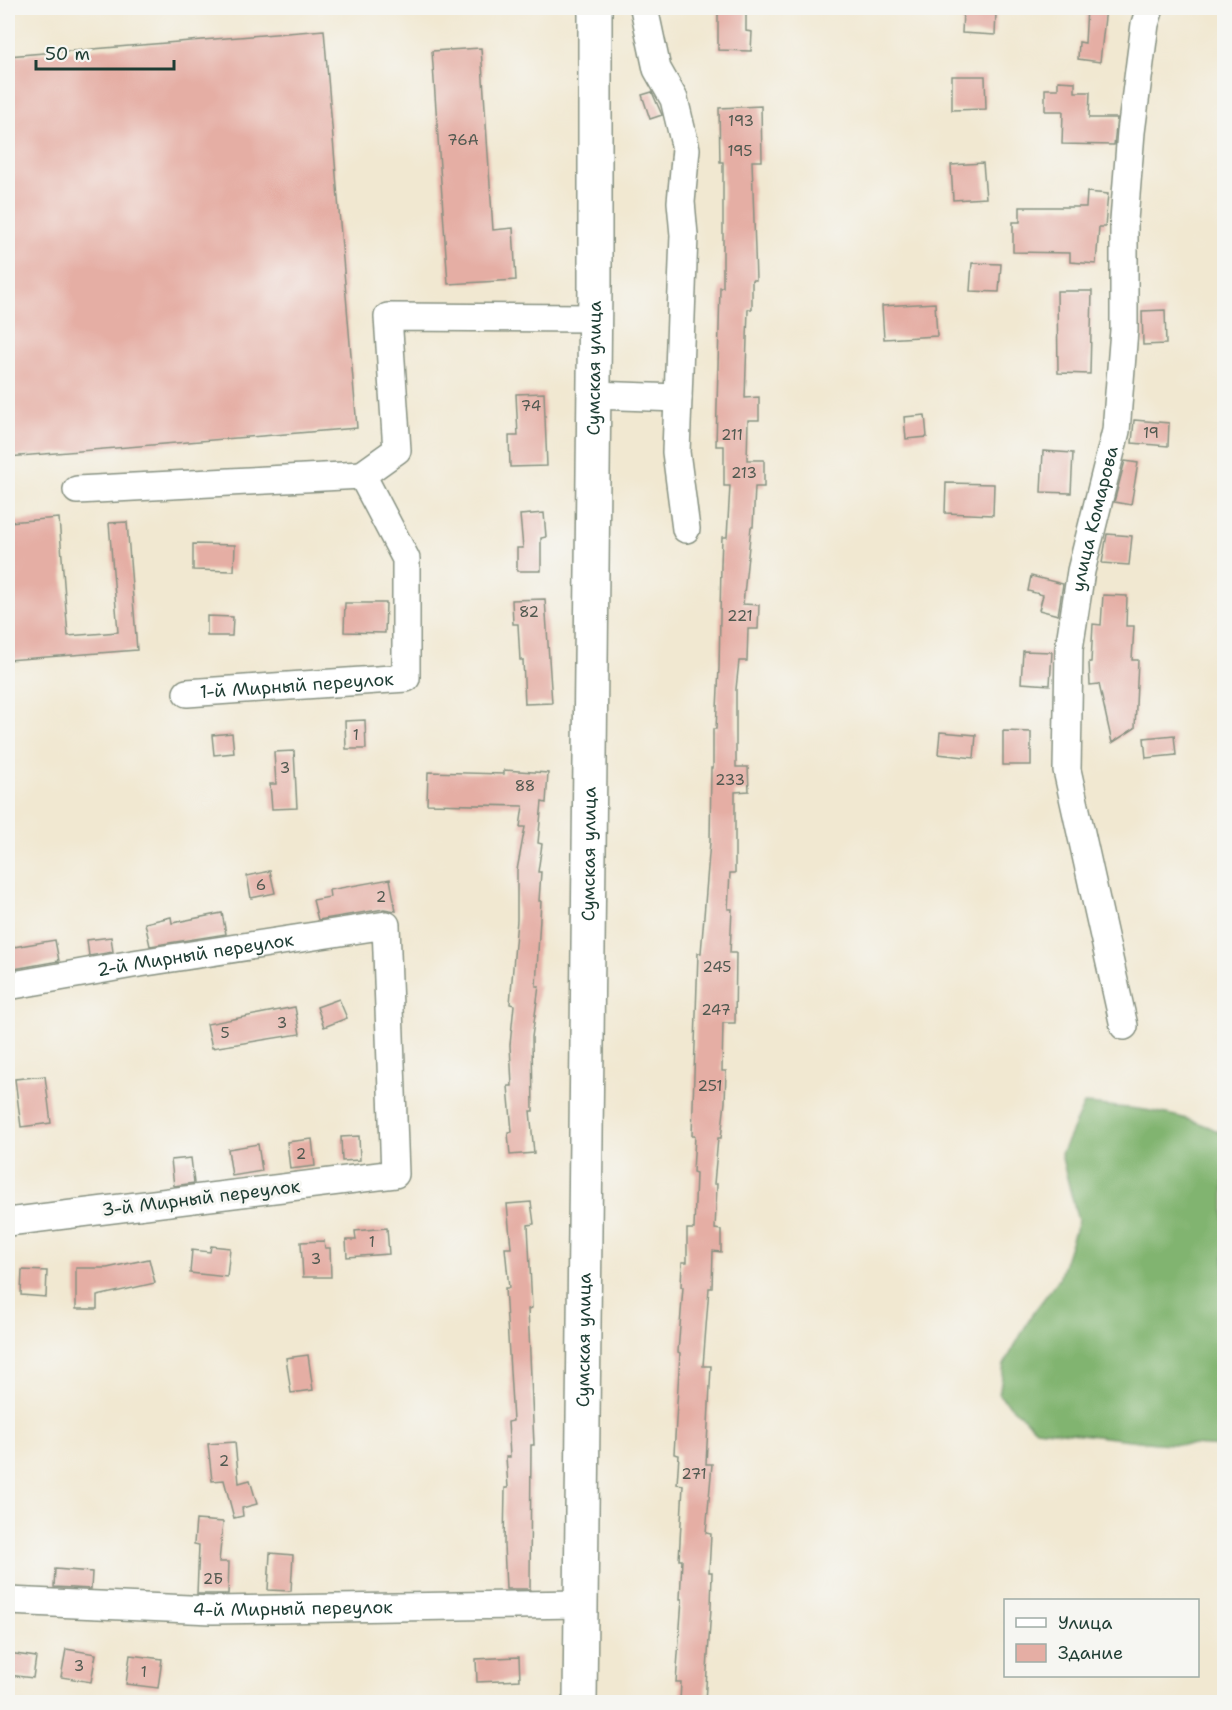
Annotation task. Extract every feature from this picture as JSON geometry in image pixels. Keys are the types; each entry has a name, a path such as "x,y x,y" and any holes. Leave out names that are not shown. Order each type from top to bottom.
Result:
{"main road":[{"name":"Сумская улица","path":"580,1702 579,1604 594,318 595,8"}],"street":[{"path":"644,8 657,69 674,99 686,149 681,202 684,235 676,452 686,529"},
{"name":"улица Комарова","path":"1124,1026 1067,771 1069,649 1081,571 1116,431 1124,330 1124,220 1130,142 1145,24 1150,8"},
{"path":"77,490 362,476 397,450 388,317 594,318"},
{"path":"593,395 678,398"},
{"name":"1-й Мирный переулок","path":"187,693 406,678 406,559 362,476"},
{"name":"2-й Мирный переулок","path":"8,986 133,964 386,925 395,1174"},
{"name":"3-й Мирный переулок","path":"8,1222 395,1174"},
{"name":"4-й Мирный переулок","path":"8,1601 212,1610 579,1604"}],"green space":[{"path":"1084,1104 1173,1115 1208,1126 1224,1134 1224,1447 1156,1443 1036,1429 999,1395 1004,1365 1033,1313 1059,1279 1078,1221 1061,1154"}],"building":[{"path":"718,8 746,8 746,31 752,32 751,51 718,50"},
{"path":"1087,8 1106,8 1100,62 1078,59 1079,42 1085,43"},
{"path":"963,11 996,13 995,35 962,33"},
{"path":"324,30 357,428 8,457 8,56"},
{"path":"481,48 493,230 513,228 516,280 448,284 432,51"},
{"path":"952,76 985,76 986,109 952,110"},
{"path":"1058,81 1075,82 1075,92 1090,92 1089,118 1117,118 1114,145 1062,144 1063,111 1045,111 1045,89 1058,89"},
{"path":"652,92 662,115 650,119 642,95"},
{"path":"761,106 762,161 752,161 756,280 752,280 752,309 748,309 745,398 759,397 759,420 748,420 747,460 764,460 764,487 755,487 753,527 751,527 743,604 759,605 758,629 748,629 747,661 739,661 736,689 736,767 748,767 749,791 735,792 735,873 730,873 728,909 732,909 730,953 736,953 735,1023 723,1023 722,1071 726,1071 725,1102 721,1138 718,1138 714,1184 717,1184 715,1229 721,1230 721,1252 713,1251 712,1288 709,1288 703,1366 711,1366 706,1464 712,1464 706,1533 711,1534 709,1572 712,1572 711,1608 705,1702 680,1702 681,1682 676,1682 682,1599 680,1599 682,1560 679,1560 683,1485 677,1484 679,1455 674,1454 680,1353 678,1352 683,1287 681,1287 682,1262 687,1262 687,1229 694,1229 696,1173 693,1172 695,1136 692,1136 698,953 701,953 710,842 713,729 716,729 719,668 722,537 727,537 730,486 724,486 724,446 716,446 720,287 723,287 723,162 720,162 719,108"},
{"path":"983,163 986,198 953,200 951,165"},
{"path":"1087,192 1108,194 1105,227 1099,227 1096,264 1070,262 1070,253 1013,252 1013,222 1020,222 1020,207 1086,207"},
{"path":"972,263 1001,264 999,292 970,291"},
{"path":"1057,291 1092,291 1090,374 1058,373"},
{"path":"935,303 937,336 884,339 882,306"},
{"path":"1165,310 1166,344 1143,345 1142,311"},
{"path":"544,393 547,466 510,467 509,436 518,436 516,394"},
{"path":"925,415 927,437 906,439 904,417"},
{"path":"1134,420 1169,423 1168,446 1132,443"},
{"path":"1043,451 1073,453 1071,493 1041,492"},
{"path":"1125,461 1138,463 1131,505 1114,502"},
{"path":"946,483 994,484 993,515 945,513"},
{"path":"544,513 546,537 541,538 541,571 517,571 517,548 523,548 520,515"},
{"path":"59,518 68,636 118,632 109,523 127,522 137,650 8,660 8,522"},
{"path":"1107,534 1132,536 1129,565 1102,563"},
{"path":"193,544 235,545 234,571 193,570"},
{"path":"1031,576 1063,584 1058,615 1039,610 1043,595 1028,591"},
{"path":"1103,595 1127,596 1126,626 1134,626 1132,660 1138,660 1135,728 1112,743 1099,684 1090,685 1089,662 1091,662 1093,624 1101,625"},
{"path":"545,599 552,703 525,704 523,660 520,660 518,624 513,624 512,600"},
{"path":"345,603 386,603 385,633 344,632"},
{"path":"207,616 233,617 232,636 207,636"},
{"path":"1023,651 1052,652 1050,685 1021,683"},
{"path":"365,720 366,749 346,749 345,721"},
{"path":"1003,731 1031,732 1031,765 1003,765"},
{"path":"940,732 976,735 974,758 938,754"},
{"path":"232,733 234,753 214,755 212,735"},
{"path":"1174,735 1176,755 1146,758 1144,738"},
{"path":"294,751 297,808 272,809 270,784 276,784 274,752"},
{"path":"504,770 548,773 546,803 542,802 538,843 542,844 538,872 541,872 539,901 541,901 536,986 539,986 532,1037 533,1111 530,1111 534,1153 510,1155 508,1133 512,1132 508,1086 512,1086 510,1045 514,1005 510,1004 517,920 517,870 525,827 520,827 523,806 427,804 428,772 504,774"},
{"path":"270,871 275,893 251,898 247,876"},
{"path":"390,879 396,911 384,909 318,920 313,900 330,897 329,890"},
{"path":"222,913 226,934 150,946 145,923 171,917 172,923"},
{"path":"111,937 113,952 89,956 87,940"},
{"path":"55,940 59,961 8,970 8,948"},
{"path":"339,999 347,1018 324,1027 317,1007"},
{"path":"295,1007 300,1034 212,1048 207,1024"},
{"path":"45,1076 51,1123 21,1127 15,1079"},
{"path":"359,1136 360,1160 342,1161 341,1137"},
{"path":"312,1139 315,1166 290,1169 287,1142"},
{"path":"258,1144 262,1171 232,1176 228,1149"},
{"path":"191,1158 194,1183 174,1186 171,1160"},
{"path":"531,1202 534,1224 528,1225 532,1308 528,1309 534,1445 531,1445 530,1589 506,1589 505,1488 508,1488 506,1457 510,1457 508,1422 513,1421 505,1288 509,1288 505,1248 511,1248 507,1204"},
{"path":"387,1228 389,1254 347,1257 346,1240 356,1240 355,1231"},
{"path":"324,1241 325,1248 330,1248 331,1277 303,1277 301,1242"},
{"path":"211,1246 230,1248 227,1277 190,1273 192,1250 210,1252"},
{"path":"149,1259 155,1283 97,1296 97,1309 76,1309 76,1268 107,1268"},
{"path":"22,1270 47,1271 46,1297 21,1295"},
{"path":"308,1355 313,1390 291,1393 286,1358"},
{"path":"235,1442 239,1483 250,1480 257,1504 242,1508 243,1516 234,1518 224,1480 212,1481 208,1444"},
{"path":"196,1520 223,1522 219,1562 229,1562 228,1594 197,1594 199,1545 194,1544"},
{"path":"270,1553 293,1555 291,1591 268,1590"},
{"path":"55,1569 92,1572 91,1589 54,1587"},
{"path":"66,1649 96,1654 91,1682 61,1677"},
{"path":"8,1653 36,1657 33,1678 8,1675"},
{"path":"130,1655 162,1659 158,1688 126,1684"},
{"path":"519,1657 520,1680 477,1682 476,1659"}]}
